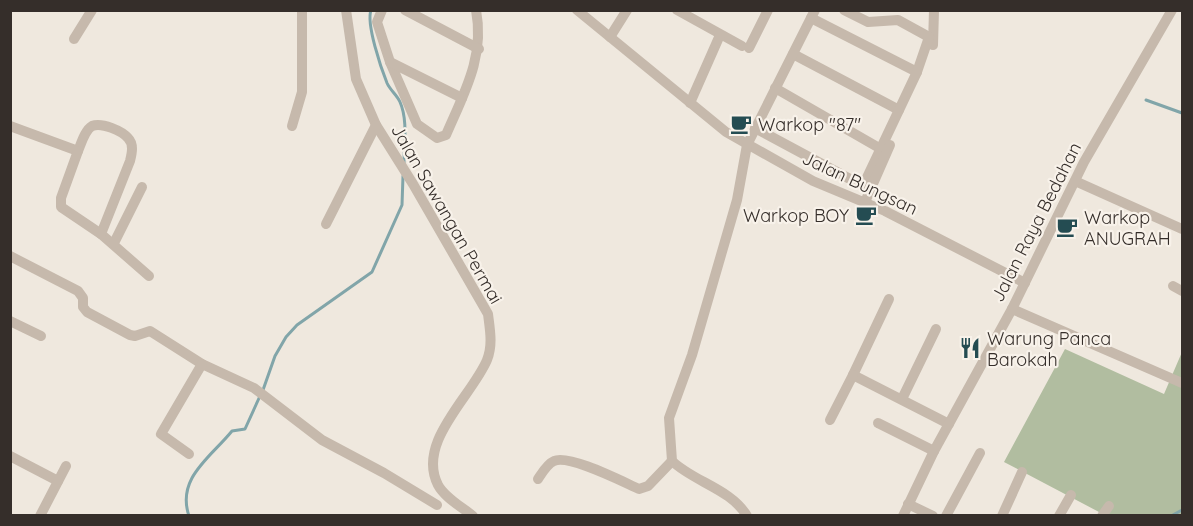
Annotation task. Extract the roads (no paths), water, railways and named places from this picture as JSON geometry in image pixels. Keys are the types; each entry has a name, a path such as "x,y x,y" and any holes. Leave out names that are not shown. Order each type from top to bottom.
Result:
{"street":[{"path":"74,39 92,10"},
{"path":"292,126 302,92 302,10"},
{"name":"Jalan Sawangan Permai","path":"346,10 356,79 376,125 488,314 492,339 487,361 439,436 435,453 435,475 445,494"},
{"path":"382,10 377,22 390,62 417,124 437,138 446,135 472,76 480,32 476,10"},
{"path":"405,10 478,49"},
{"name":"Jalan Bungsan","path":"577,10 710,121 747,145 813,181 865,202 1025,283"},
{"path":"610,37 627,10"},
{"path":"676,10 745,47 768,10"},
{"path":"755,128 861,187 917,72 929,40 928,35 898,20 868,22 844,10"},
{"path":"865,202 934,43 934,10"},
{"name":"Jalan Raya Bedahan","path":"903,516 934,451 1012,309 1115,105 1172,10"},
{"path":"747,516 740,505 684,473 672,461 669,418 692,355 735,208 747,145 813,14 917,72"},
{"path":"690,103 720,35"},
{"path":"793,54 899,110"},
{"path":"390,62 462,98"},
{"path":"775,88 880,149"},
{"path":"101,234 133,149 128,138 104,125 93,126 87,131 67,177 61,207 114,243 149,276"},
{"path":"326,224 376,125"},
{"path":"10,126 78,151"},
{"path":"1075,181 1182,229"},
{"path":"114,243 142,187"},
{"path":"10,256 78,291 87,312 130,335 135,336 150,331 202,364 254,388 322,440 437,505"},
{"path":"830,420 889,299"},
{"path":"1012,309 1182,383"},
{"path":"10,321 41,336"},
{"path":"902,399 936,329"},
{"path":"189,454 161,434 202,364"},
{"path":"853,375 949,424"},
{"path":"878,423 934,451"},
{"path":"946,516 980,453"},
{"path":"10,456 58,481"},
{"path":"538,479 550,463 558,460 597,471 639,489 648,486 672,461"},
{"path":"40,516 66,466"},
{"path":"1002,516 1022,472"},
{"path":"430,516 445,494 473,516"},
{"path":"1059,516 1071,495"},
{"path":"908,504 933,516"}],"waterway":[{"path":"371,10 372,35 378,57 387,83 399,99 402,109 405,124 404,163"},
{"path":"1146,100 1182,113"},
{"path":"263,390 275,356 286,337 297,325 372,272 402,205 403,176"},
{"path":"189,516 186,503 191,479 232,431 245,429 260,396"},
{"path":"1171,516 1182,510"}],"place":[{"name":"Warkop \"87\"","path":"741,124"},
{"name":"Warkop BOY","path":"866,215"},
{"name":"Warkop ANUGRAH","path":"1067,227"},
{"name":"Warung Panca Barokah","path":"970,348"}]}
